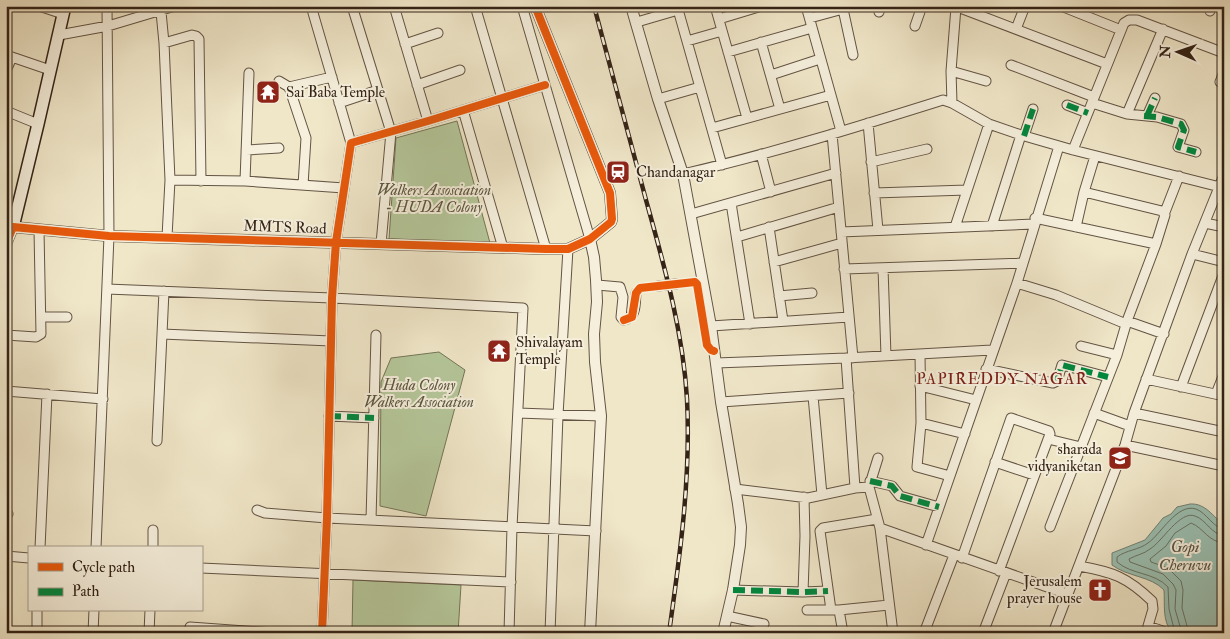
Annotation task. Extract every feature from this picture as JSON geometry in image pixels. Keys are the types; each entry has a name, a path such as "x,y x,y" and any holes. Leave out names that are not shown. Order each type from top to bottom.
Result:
{"main road":[{"path":"9,226 38,124 64,10"}],"street":[{"path":"39,6 64,10"},
{"path":"96,546 109,236 107,6"},
{"path":"59,35 108,26 161,12 175,6"},
{"path":"311,6 351,142 336,242 332,298 327,518 322,633"},
{"path":"352,6 391,132 381,244"},
{"path":"394,6 428,121"},
{"path":"475,6 546,249"},
{"path":"522,6 594,257 596,285 595,362 601,416 590,633"},
{"name":"MMTS Road","path":"9,226 109,236 568,249 590,239 610,224 612,219 610,193 536,6"},
{"path":"631,6 682,174 691,214 711,326 721,402 736,489 741,527 733,590 723,633"},
{"path":"715,6 747,118"},
{"path":"718,19 762,6"},
{"path":"806,6 841,131"},
{"path":"915,26 922,6"},
{"path":"952,103 955,6 1107,64"},
{"path":"1016,29 1024,6"},
{"path":"1060,6 1121,30"},
{"path":"810,18 843,7 853,55"},
{"path":"637,22 678,8 722,165"},
{"path":"161,12 170,180 167,237"},
{"path":"1073,150 1124,23 1129,20 1137,20 1224,54"},
{"path":"728,52 812,28"},
{"path":"1127,114 1163,29"},
{"path":"687,41 722,31"},
{"path":"405,44 438,33"},
{"path":"164,43 192,36 196,36 199,39 201,181"},
{"path":"761,42 780,109"},
{"path":"6,71 9,56 50,70"},
{"path":"771,75 820,60"},
{"path":"1011,65 1127,114 1147,116 1181,124 1184,130 1178,147 1196,152"},
{"path":"417,85 460,70"},
{"path":"952,71 986,81"},
{"path":"1220,82 1224,72"},
{"path":"245,181 249,73"},
{"path":"289,87 332,77"},
{"path":"279,81 289,87 306,138 303,185"},
{"path":"351,142 391,132 545,85"},
{"path":"658,99 700,87"},
{"path":"340,103 378,90"},
{"path":"712,128 831,95"},
{"path":"1147,116 1155,98"},
{"path":"682,174 722,165 832,134 943,100 952,103 989,124 1023,136 1222,187"},
{"path":"1067,105 1088,113"},
{"path":"992,226 1033,109"},
{"path":"463,110 503,248"},
{"path":"6,111 38,124"},
{"path":"868,123 878,230"},
{"path":"955,227 989,124"},
{"path":"832,134 849,317 850,358 848,393 855,488"},
{"path":"926,545 992,350 1017,284 1059,146"},
{"path":"246,150 279,148"},
{"path":"871,162 927,149"},
{"path":"761,154 771,192"},
{"path":"1076,227 1095,156"},
{"path":"691,214 836,173"},
{"path":"1053,633 1125,445 1134,413 1192,254 1204,223 1222,187 1224,175"},
{"path":"1050,527 1117,355 1126,323 1156,244 1178,176"},
{"path":"170,180 245,181 344,188"},
{"path":"874,193 967,190"},
{"path":"1084,192 1165,212"},
{"path":"731,203 750,324"},
{"path":"737,236 839,207"},
{"path":"841,232 992,226 1035,221 1076,227 1156,244"},
{"path":"1204,223 1224,227"},
{"path":"6,244 9,226"},
{"path":"769,227 783,321"},
{"path":"6,335 39,336 41,334 39,230"},
{"path":"774,262 842,243"},
{"path":"550,633 558,415 568,249"},
{"path":"1192,254 1224,262"},
{"path":"844,269 1022,263"},
{"path":"883,268 886,356"},
{"path":"1181,387 1224,273"},
{"path":"658,286 676,284"},
{"path":"1017,284 1056,295 1126,323 1164,334"},
{"path":"596,285 620,287 623,297 621,317 624,320 630,318 634,313 636,293"},
{"path":"107,289 523,308 512,527 509,633"},
{"path":"157,441 164,291"},
{"path":"779,296 812,293"},
{"path":"40,317 67,317"},
{"path":"711,326 849,317"},
{"path":"162,334 331,341"},
{"path":"371,520 376,335"},
{"path":"1081,346 1117,355"},
{"path":"716,363 992,350"},
{"path":"920,354 922,423 917,467 950,476"},
{"path":"986,370 1053,383 1057,381 1062,365 1108,377"},
{"path":"1146,379 1220,395 1224,374"},
{"path":"920,386 976,400"},
{"path":"6,391 103,399"},
{"path":"721,402 848,393"},
{"path":"40,546 47,394"},
{"path":"813,396 822,495"},
{"path":"518,413 601,416"},
{"path":"1094,413 1130,426"},
{"path":"1134,413 1224,432"},
{"path":"329,416 374,418"},
{"path":"924,633 958,556 1011,418 1049,431 1050,434 1034,476 983,633"},
{"path":"922,423 965,434"},
{"path":"1048,438 1081,447"},
{"path":"1125,445 1224,466"},
{"path":"878,458 870,484 880,528 893,633"},
{"path":"995,462 1034,476"},
{"path":"736,489 804,497 822,495 870,484 892,486 900,496 940,507"},
{"path":"803,592 804,497"},
{"path":"257,510 265,513 327,518 596,531"},
{"path":"842,633 828,591 820,530 877,519"},
{"path":"880,528 1067,594"},
{"path":"152,546 153,530"},
{"path":"6,556 28,558"},
{"path":"1079,566 1115,573 1141,590 1152,601 1153,609 1148,626 1154,630 1162,630 1166,633"},
{"path":"202,568 511,582"},
{"path":"733,590 828,591"},
{"path":"807,610 835,610 889,604"},
{"path":"37,612 37,633"},
{"path":"93,633 94,612"},
{"path":"149,633 150,612"},
{"path":"727,616 764,625"},
{"path":"190,627 274,633"}],"green space":[{"name":"Walkers Assosciation - HUDA Colony","path":"457,121 490,243 389,239 396,138"},
{"name":"Huda Colony Walkers Association","path":"439,352 465,370 426,516 380,506 381,382 391,358"},
{"path":"353,580 461,585 458,633 352,633"}],"water":[{"name":"Gopi Cheruvu","path":"1196,504 1205,508 1224,525 1224,633 1172,633 1165,618 1164,590 1153,582 1112,565 1112,553 1145,540 1163,518 1171,514 1177,507"}],"tunnel":[{"path":"676,284 697,283 707,345 714,351"},
{"path":"636,293 642,287 658,286"}],"railway":[{"path":"594,6 666,274 677,323 685,374 688,429 686,487 681,546 669,633"}],"marked path":[{"path":"1147,116 1155,98"},
{"path":"1067,105 1088,113"},
{"path":"1024,136 1033,109"},
{"path":"1144,116 1157,117 1181,124 1184,130 1178,147 1196,152"},
{"path":"1057,381 1062,365 1108,377"},
{"path":"329,416 374,418"},
{"path":"870,481 892,486 900,496 939,507"},
{"path":"733,590 828,591"}],"cycle path":[{"path":"6,244 13,227 109,236 568,249 590,239 611,222 610,193 535,6"},
{"path":"322,633 327,518 332,298 336,242 351,143 545,85"},
{"path":"624,320 632,317 636,293 640,288 695,282 697,284 707,345 714,351"}],"place":[{"name":"Sai Baba Temple","path":"268,92"},
{"name":"Chandanagar","path":"618,172"},
{"name":"Shivalayam Temple","path":"499,351"},
{"name":"sharada vidyaniketan","path":"1120,458"},
{"name":"Jerusalem prayer house","path":"1100,590"}],"district":[{"name":"PAPIREDDY NAGAR","path":"1002,378"}]}
